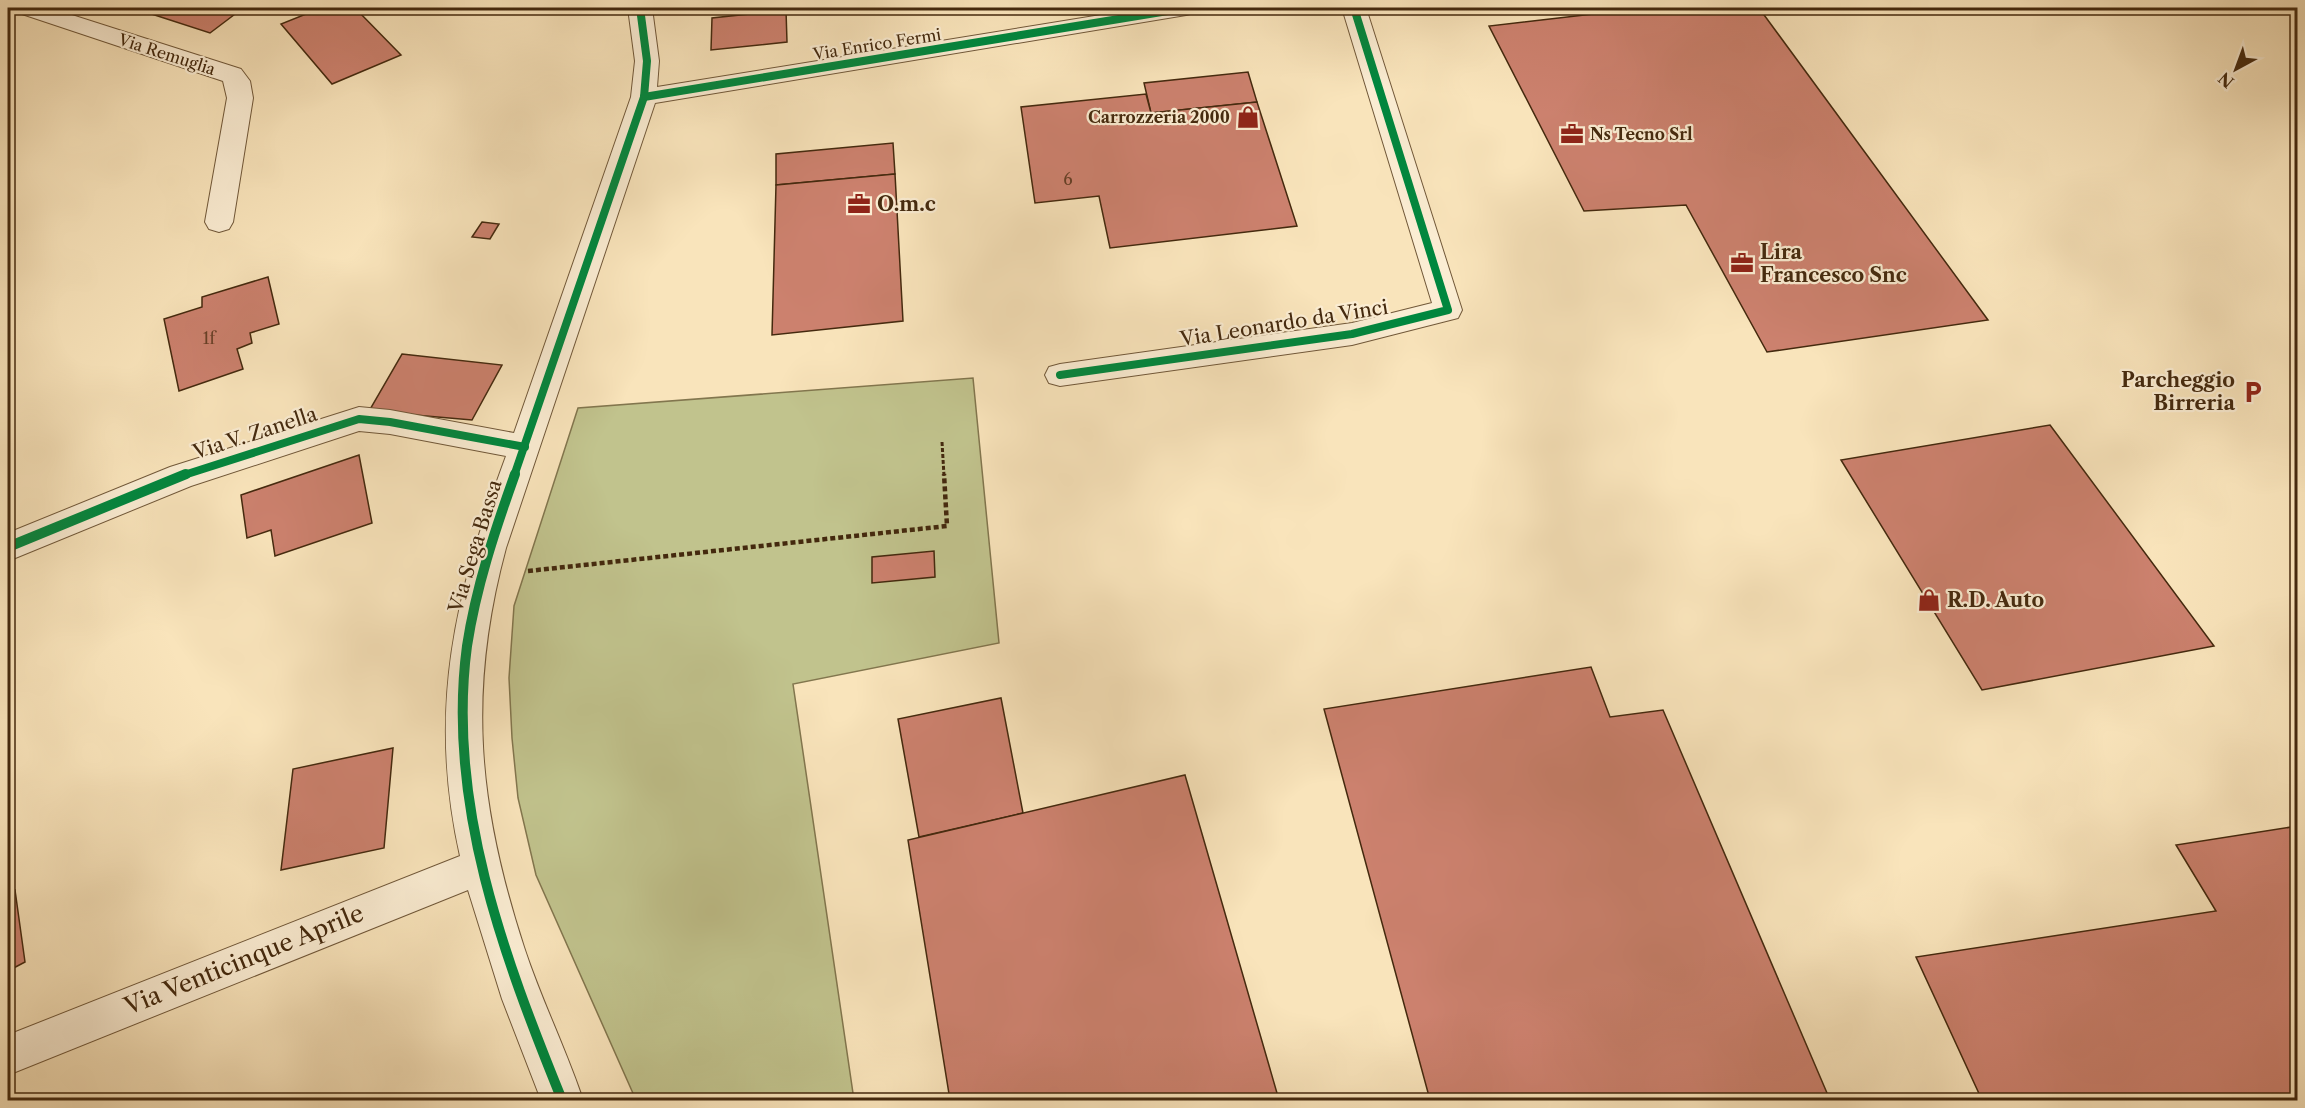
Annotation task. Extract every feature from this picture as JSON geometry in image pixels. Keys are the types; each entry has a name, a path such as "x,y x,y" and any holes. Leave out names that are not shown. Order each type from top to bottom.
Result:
{"street":[{"name":"Via Remuglia","path":"27,8 232,75 237,81 240,98 219,222"},
{"name":"Via Sega Bassa","path":"562,1101 499,937 481,866 466,762 464,682 469,629 482,576 644,97 647,61 640,8"},
{"name":"Via Enrico Fermi","path":"644,97 1186,8"},
{"name":"Via Leonardo da Vinci","path":"1060,375 1352,334 1448,310 1354,8"},
{"name":"Via V. Zanella","path":"8,547 181,476 359,419 390,422 525,447"},
{"name":"Via Venticinque Aprile","path":"8,1055 481,866"}],"path":[{"path":"482,576 947,526 942,442"}],"green space":[{"path":"973,378 999,643 793,684 854,1100 636,1100 536,875 518,798 512,738 509,678 514,606 578,408"}],"building":[{"path":"133,8 243,8 210,33"},
{"path":"321,8 355,8 401,55 332,84 281,24"},
{"path":"1645,8 1759,8 1988,320 1767,352 1686,205 1584,211 1489,26"},
{"path":"786,10 787,42 711,50 712,18"},
{"path":"1248,72 1257,102 1151,113 1144,83"},
{"path":"1146,94 1151,113 1257,102 1297,226 1110,248 1099,196 1035,203 1021,107"},
{"path":"893,143 895,174 776,185 776,154"},
{"path":"895,174 903,321 772,335 776,185"},
{"path":"482,222 499,224 490,239 472,237"},
{"path":"268,277 279,324 250,333 252,343 237,349 243,369 179,391 164,319 202,307 202,297"},
{"path":"402,354 502,365 472,420 369,411"},
{"path":"2050,425 2214,646 1982,690 1841,460"},
{"path":"359,455 372,523 275,556 271,530 247,538 241,495"},
{"path":"934,551 935,577 872,583 872,557"},
{"path":"1591,667 1610,717 1663,710 1830,1100 1430,1100 1324,709"},
{"path":"1001,698 1023,813 919,837 898,719"},
{"path":"393,748 384,848 281,870 293,769"},
{"path":"1185,775 1279,1100 950,1100 908,840"},
{"path":"2298,826 2298,1100 1982,1100 1916,957 2216,911 2176,845"},
{"path":"15,890 25,962 8,971 8,893"}],"cycle path":[{"path":"562,1100 504,947 476,842 467,789 463,734 464,679 473,613 490,548 644,97 647,61 640,8"},
{"path":"644,97 1186,8"},
{"path":"1060,375 1352,334 1448,310 1354,8"},
{"path":"8,547 181,476 359,419 390,422 525,447"}],"place":[{"name":"Carrozzeria 2000","path":"1248,117"},
{"name":"Ns Tecno Srl","path":"1572,134"},
{"name":"O.m.c","path":"859,204"},
{"name":"Lira Francesco Snc","path":"1742,263"},
{"name":"Parcheggio Birreria","path":"2253,392"},
{"name":"R.D. Auto","path":"1929,600"}]}
